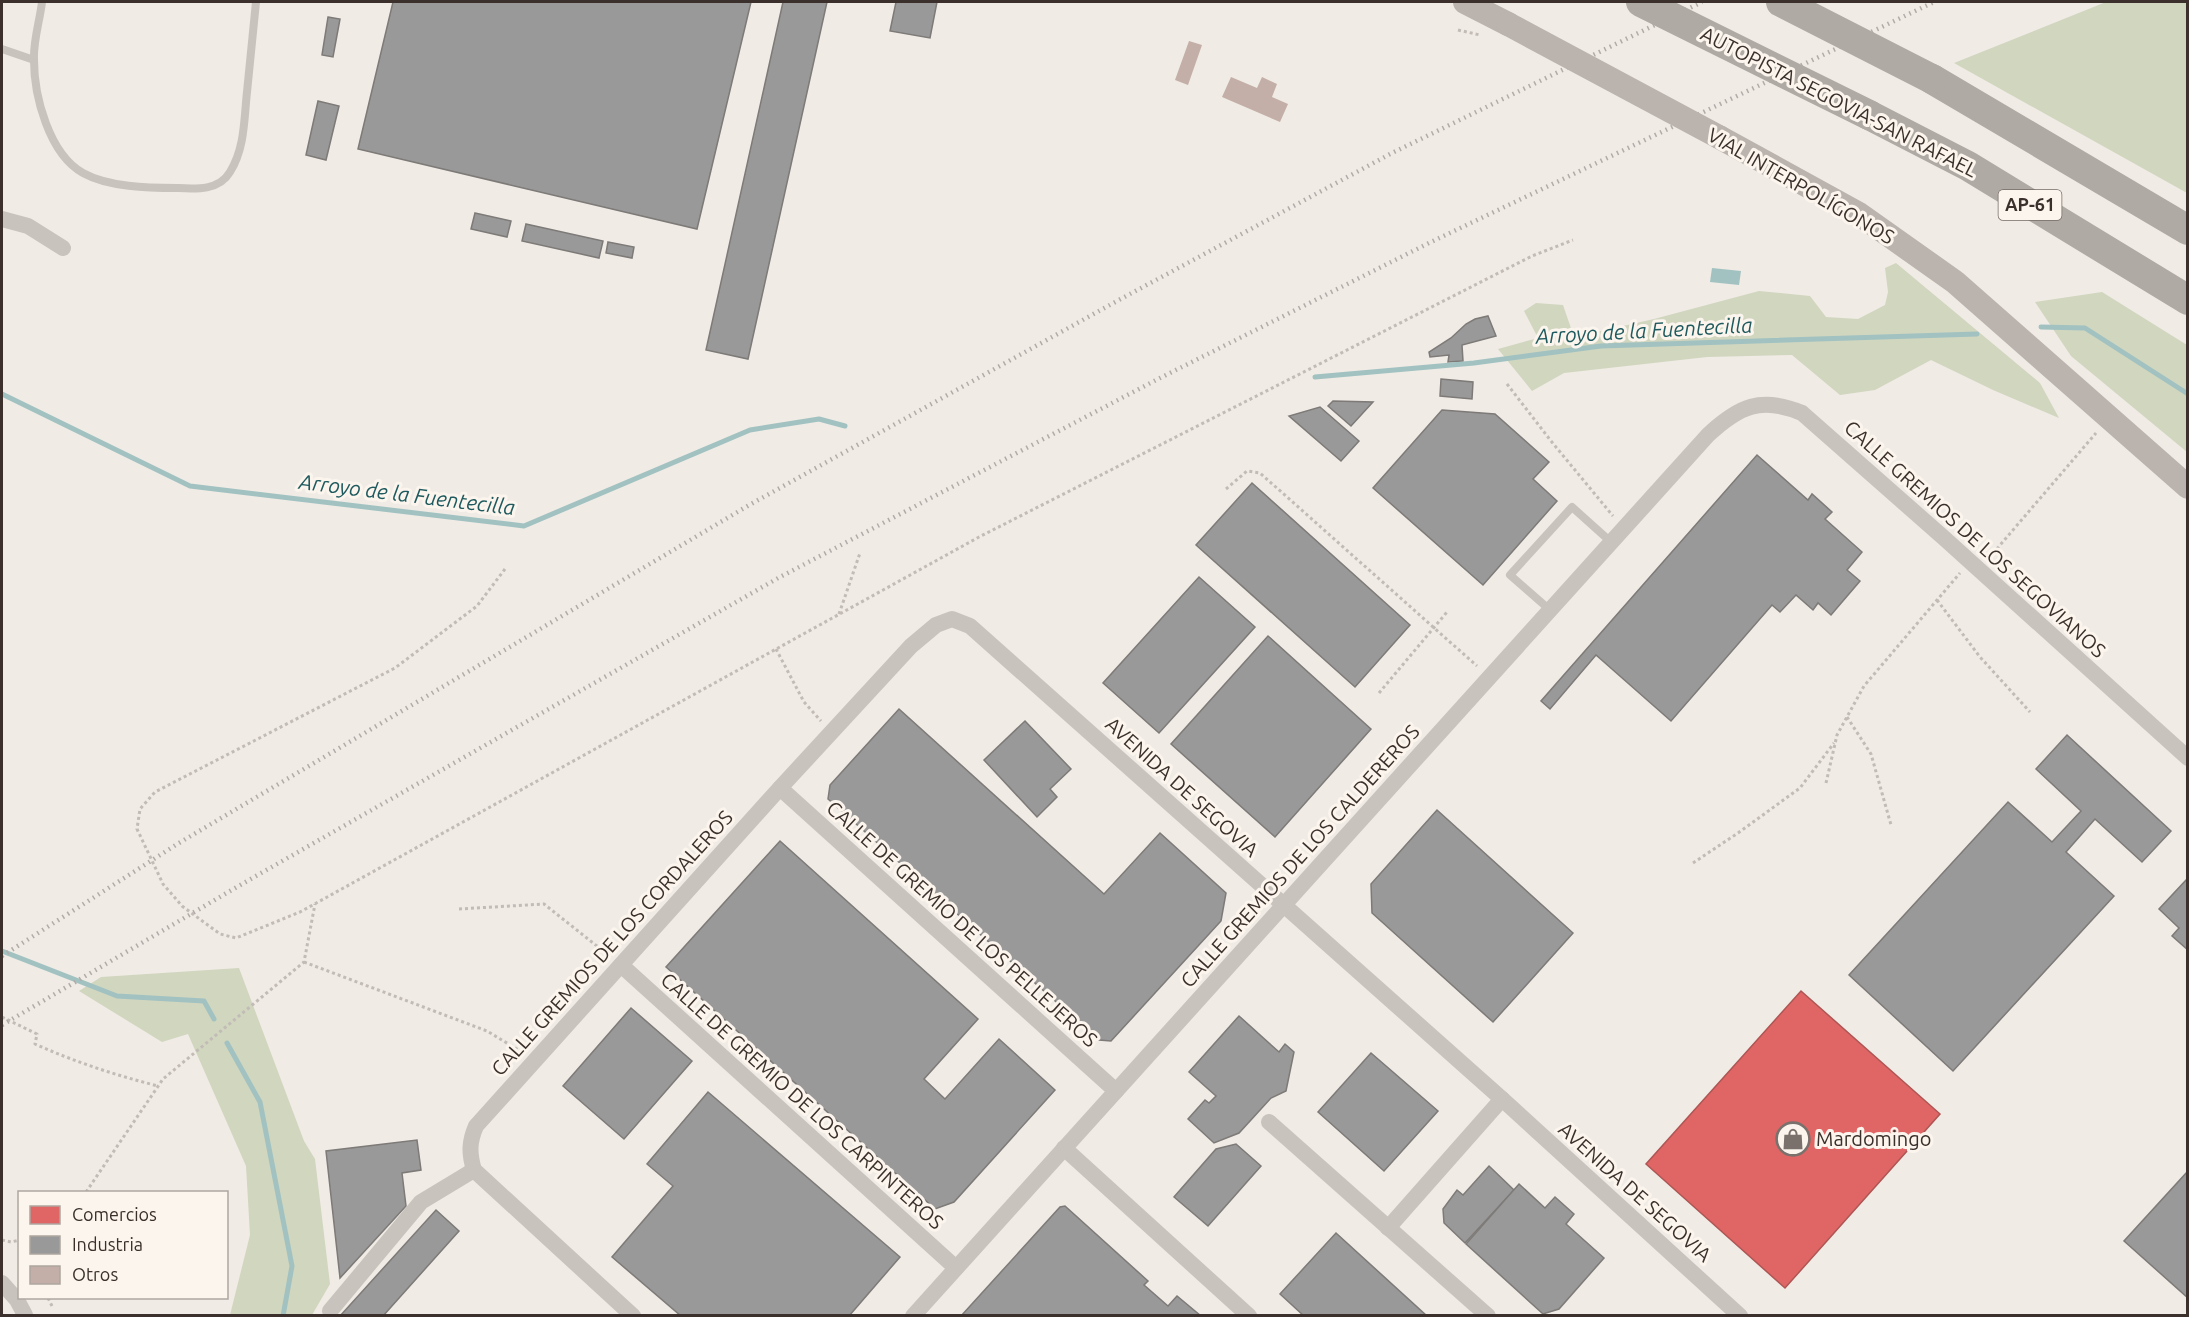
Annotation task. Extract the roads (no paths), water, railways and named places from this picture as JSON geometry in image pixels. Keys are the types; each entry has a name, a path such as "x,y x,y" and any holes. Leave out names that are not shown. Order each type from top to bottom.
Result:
{"highway":[{"name":"AUTOPISTA SEGOVIA-SAN RAFAEL","path":"1641,2 1968,166 2187,300"},
{"path":"1781,2 1932,79 2187,230"}],"main road":[{"name":"VIAL INTERPOLÍGONOS","path":"1465,2 1499,31 1719,136 1859,214 1955,282 2187,487"}],"street":[{"path":"2,219 28,226 63,248"},
{"name":"CALLE GREMIOS DE LOS SEGOVIANOS","path":"1718,426 1747,408 1764,404 1782,405 1802,412 1975,565 2187,758"},
{"name":"CALLE GREMIOS DE LOS CALDEREROS","path":"913,1316 1718,426"},
{"name":"CALLE GREMIOS DE LOS CORDALEROS","path":"474,1170 470,1155 470,1141 476,1126 780,788 911,646 936,625 952,619 969,626"},
{"name":"AVENIDA DE SEGOVIA","path":"969,626 1502,1099 1721,1309 1740,1316"},
{"name":"CALLE DE GREMIO DE LOS PELLEJEROS","path":"780,788 1116,1091"},
{"name":"CALLE DE GREMIO DE LOS CARPINTEROS","path":"621,965 956,1268"},
{"path":"1388,1228 1502,1099"},
{"path":"1269,1122 1488,1316"},
{"path":"1064,1148 1250,1316"},
{"path":"330,1311 421,1202 474,1170 633,1316"},
{"path":"2,1283 17,1300 25,1315"}],"lane":[{"path":"42,2 33,60 42,116 63,156 81,172 94,178 143,187 202,189 216,184 229,175 241,145 256,2"},
{"path":"2,49 33,60"},
{"path":"1550,610 1510,575 1572,507 1611,543"}],"water":[{"path":"1712,268 1741,271 1739,285 1710,282"}],"waterway":[{"name":"Arroyo de la Fuentecilla","path":"2041,327 2085,328 2188,394"},
{"name":"Arroyo de la Fuentecilla","path":"1315,377 1474,363 1601,346 1977,334"},
{"name":"Arroyo de la Fuentecilla","path":"2,394 190,486 524,526 750,430 819,419 845,426"},
{"path":"2,951 117,996 204,1001 214,1019"},
{"path":"227,1043 260,1102 292,1266 283,1316"}],"railway":[{"path":"2,956 179,843 751,504 1117,301 1392,153 1702,2"},
{"path":"2,1025 242,884 780,577 1158,379 1431,242 1934,2"}],"place":[{"name":"Mardomingo","path":"1793,1139"}]}
